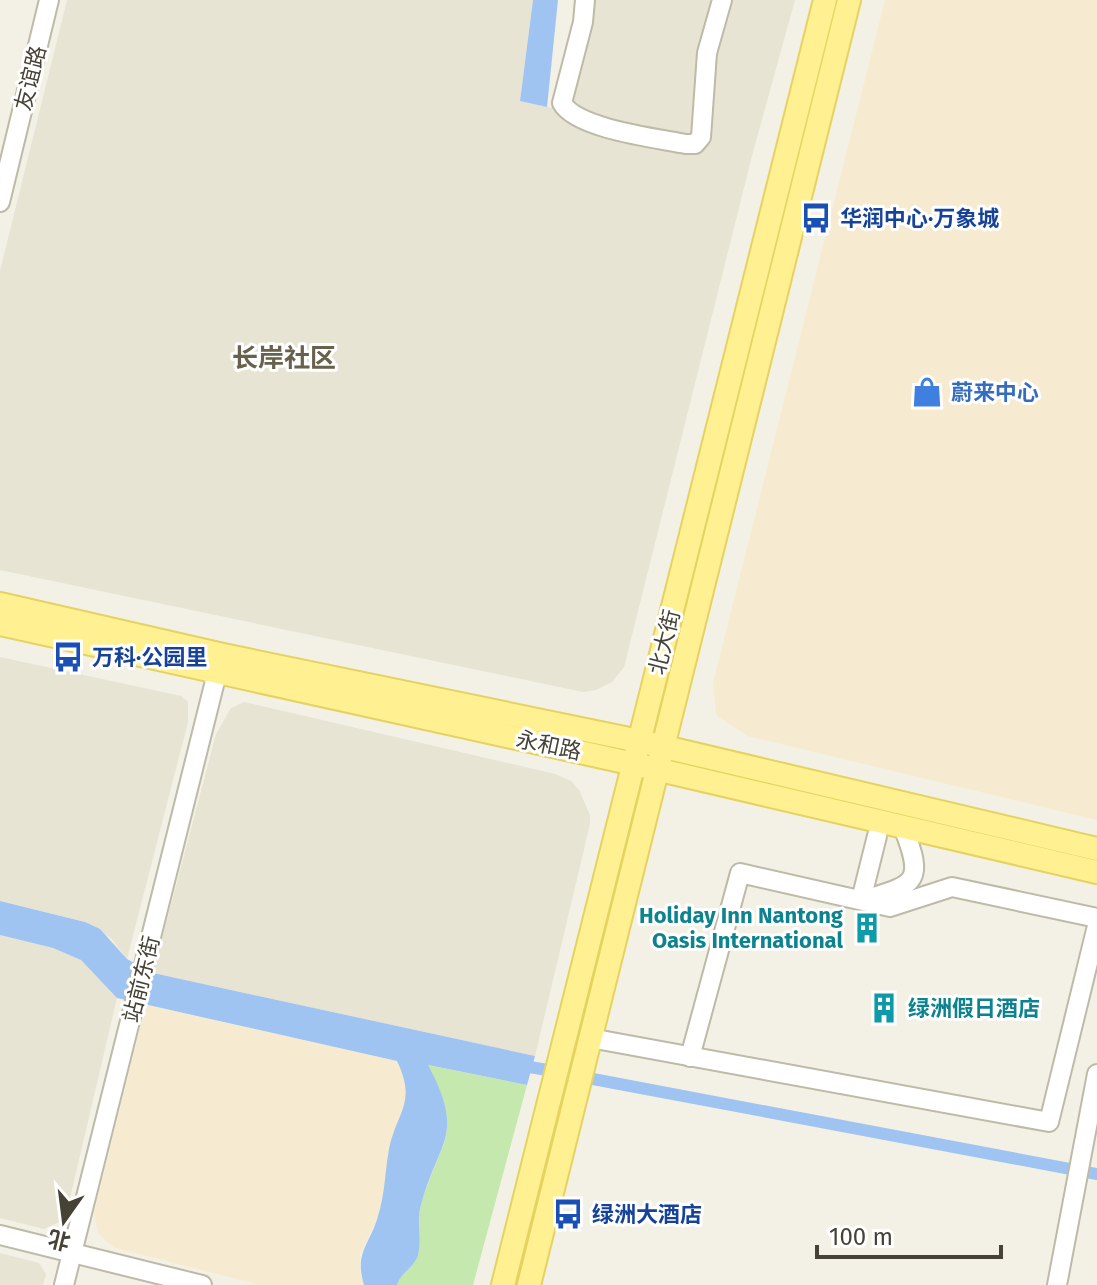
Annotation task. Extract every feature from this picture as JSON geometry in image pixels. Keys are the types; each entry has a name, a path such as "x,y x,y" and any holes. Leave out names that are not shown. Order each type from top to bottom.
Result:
{"main road":[{"name":"北大街","path":"503,1285 825,0"},
{"name":"北大街","path":"529,1285 849,0"},
{"name":"永和路","path":"0,604 223,655 639,741 1097,849"},
{"name":"永和路","path":"0,624 634,764 1097,872"}],"street":[{"name":"友谊路","path":"0,202 49,0"},
{"path":"585,0 583,22 562,103 566,111 593,123 695,144 701,137 707,53 722,0"},
{"name":"站前东街","path":"64,1285 217,673"},
{"path":"861,900 902,888 911,881 915,864 903,827"},
{"path":"861,900 877,836"},
{"path":"690,1057 740,873 890,907 952,887 1097,918"},
{"path":"590,1038 1049,1122 1097,926"},
{"path":"1057,1285 1072,1199 1088,1142 1097,1074"},
{"path":"0,1235 202,1285"}],"shaded area":[{"path":"67,0 533,0 520,101 576,113 568,103 591,0 795,0 753,152 624,667 612,682 583,692 0,570 0,271"},
{"path":"885,0 1097,0 1097,820 747,736 716,715 713,683"},
{"path":"0,657 181,696 188,702 188,722 127,959 111,938 85,922 0,901"},
{"path":"244,702 555,774 571,781 579,790 590,815 590,824 535,1056 153,973 216,734 231,708"},
{"path":"0,935 53,948 81,960 117,998 67,1211 59,1222 44,1229 0,1218"},
{"path":"146,1005 397,1061 405,1077 406,1098 390,1146 384,1196 360,1254 360,1273 364,1285 260,1285 115,1248 98,1234 94,1214"},
{"path":"0,1253 39,1263 46,1274 43,1285 0,1285"}],"green space":[{"path":"427,1065 527,1085 473,1285 397,1285 414,1260 421,1205 446,1136 445,1107"}],"water":[{"path":"533,0 558,0 547,107 520,101"},
{"path":"0,901 85,922 100,929 127,959 153,973 535,1056 527,1085 428,1065 439,1089 447,1123 446,1137 421,1205 418,1255 397,1285 364,1285 362,1256 375,1226 392,1136 404,1106 405,1087 397,1061 117,998 81,960 53,948 0,935"}],"waterway":[{"path":"518,1065 559,1072"},
{"path":"577,1076 1097,1174"}],"place":[{"name":"华润中心·万象城","path":"816,218"},
{"name":"蔚来中心","path":"927,392"},
{"name":"万科·公园里","path":"68,657"},
{"name":"Holiday Inn Nantong Oasis International","path":"867,928"},
{"name":"绿洲假日酒店","path":"884,1008"},
{"name":"绿洲大酒店","path":"568,1214"}],"district":[{"name":"长岸社区","path":"284,358"}]}
